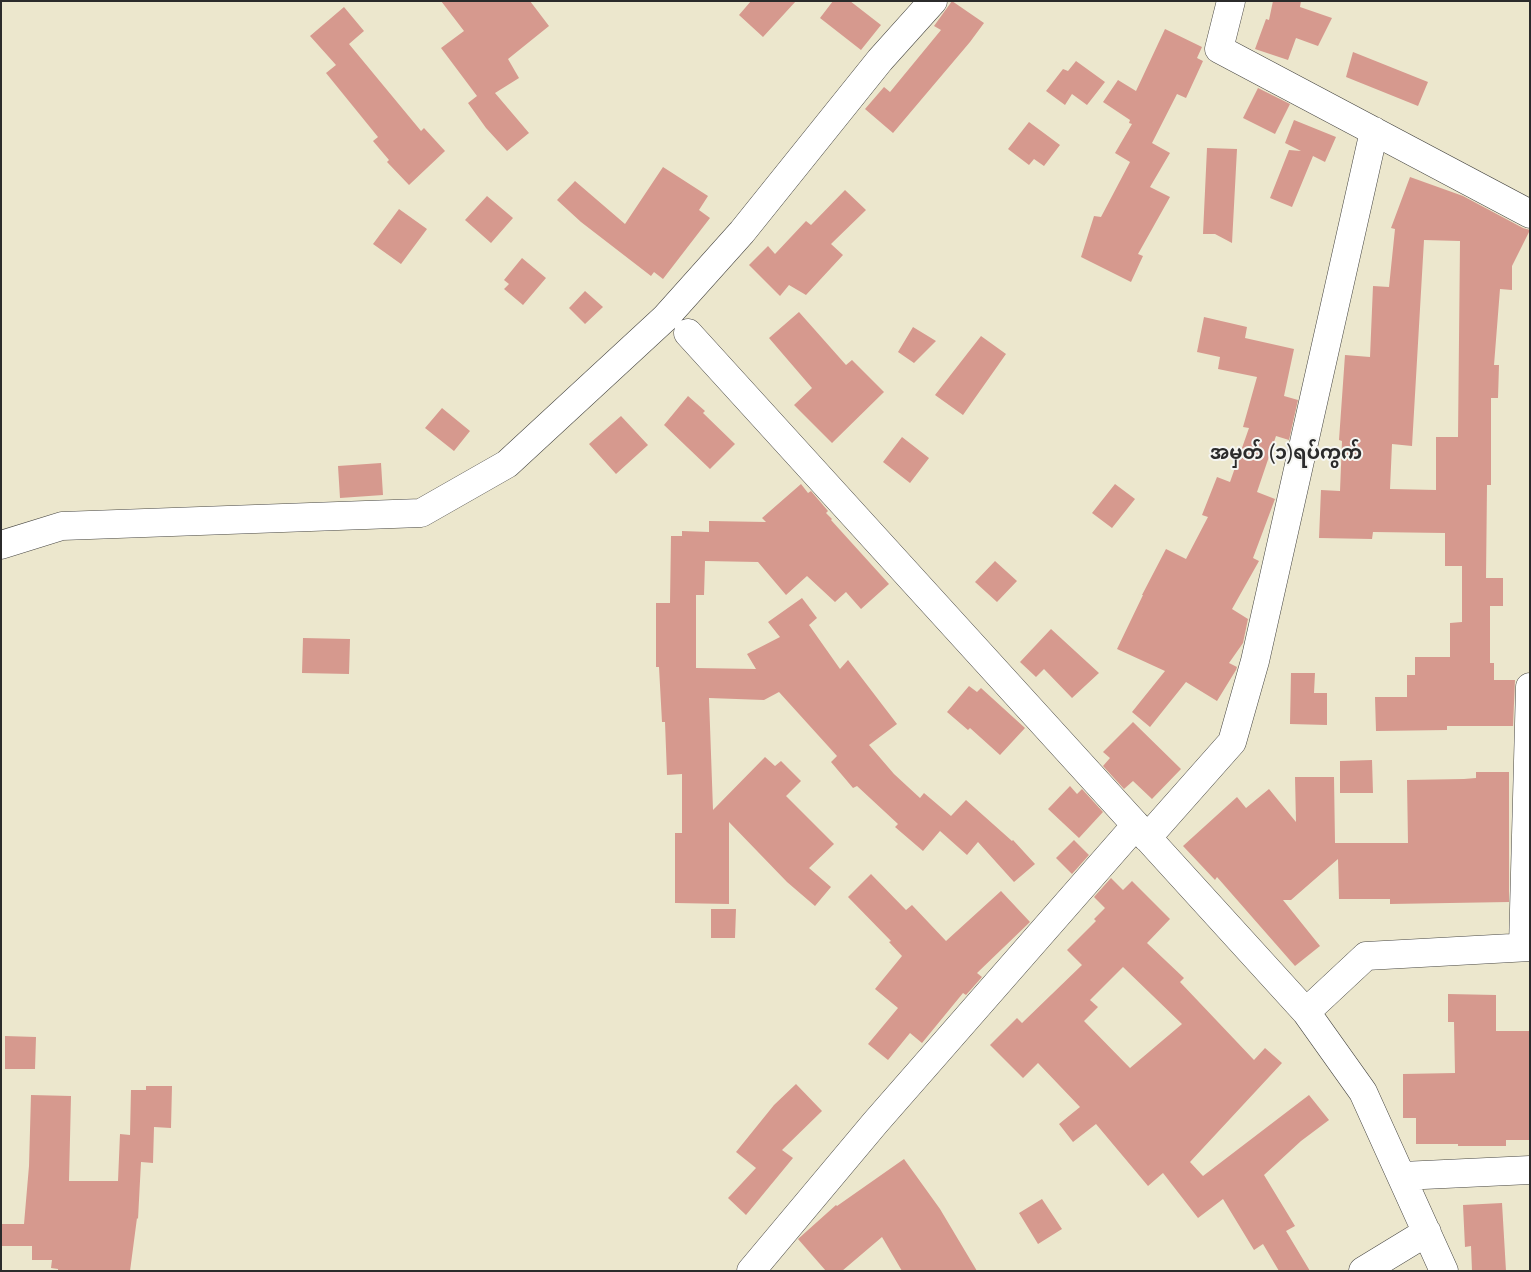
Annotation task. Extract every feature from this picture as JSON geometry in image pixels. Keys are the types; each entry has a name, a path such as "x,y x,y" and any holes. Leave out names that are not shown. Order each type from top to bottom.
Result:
{"street":[{"path":"1,545 62,526 421,513 507,464 665,318 742,232 880,60 933,1"},
{"path":"1231,1 1220,50 1530,214"},
{"path":"750,1271 875,1123 1141,831 1232,742 1256,660 1374,131"},
{"path":"688,333 1306,1012 1363,1092 1444,1271"},
{"path":"1306,1012 1366,956 1527,947 1530,686"},
{"path":"1402,1176 1530,1170"},
{"path":"1363,1271 1427,1232"}],"building":[{"path":"441,1 530,1 549,26 508,59 519,78 495,93 529,133 507,151 486,128 468,103 477,96 441,48 464,31"},
{"path":"751,1 796,1 763,37 739,15"},
{"path":"833,1 850,1 881,25 861,50 820,18"},
{"path":"952,1 984,23 893,133 865,109 884,87 890,92 941,30 934,26"},
{"path":"1273,1 1301,1 1300,7 1332,18 1318,46 1296,38 1288,60 1255,49 1266,19 1269,20"},
{"path":"344,7 364,31 349,44 421,131 424,128 445,151 409,185 387,162 389,160 373,141 378,137 326,73 336,65 310,36"},
{"path":"1165,29 1202,47 1197,58 1203,61 1186,98 1177,94 1152,143 1170,153 1150,187 1170,197 1138,254 1143,256 1131,282 1081,257 1094,216 1101,217 1130,162 1115,153 1132,124 1129,123 1130,120 1103,102 1118,80 1136,91"},
{"path":"1353,52 1428,82 1418,106 1346,77"},
{"path":"1076,61 1105,82 1087,105 1072,94 1065,105 1046,91 1063,69 1068,71"},
{"path":"1258,88 1290,104 1275,134 1243,118"},
{"path":"1294,120 1336,137 1325,162 1313,156 1292,207 1270,198 1289,150 1301,151 1285,143"},
{"path":"1029,122 1060,145 1044,166 1034,159 1029,165 1008,149"},
{"path":"1207,148 1237,149 1232,243 1215,234 1203,234"},
{"path":"663,167 708,196 699,210 710,218 663,279 654,272 651,276 581,222 557,200 575,181 625,224"},
{"path":"1410,177 1463,196 1530,230 1512,266 1512,290 1500,289 1494,365 1499,365 1498,398 1491,398 1491,485 1487,485 1486,578 1503,578 1503,606 1490,606 1490,663 1494,663 1494,680 1515,680 1513,726 1447,726 1447,730 1376,731 1375,697 1407,697 1407,675 1415,675 1415,657 1450,657 1450,623 1462,622 1462,566 1445,566 1445,533 1373,532 1372,539 1319,538 1321,490 1340,491 1342,441 1339,440 1345,355 1370,357 1373,286 1389,287 1395,229 1391,228","holes":["1424,240 1460,241 1458,437 1436,437 1436,490 1390,489 1392,444 1412,446"]},
{"path":"845,190 866,210 831,244 843,255 806,295 789,285 780,296 749,265 768,246 775,254 806,221 811,225"},
{"path":"487,196 513,218 491,243 465,220"},
{"path":"399,209 427,229 401,264 373,244"},
{"path":"522,258 546,278 523,305 504,289 509,284 504,280"},
{"path":"585,291 603,307 585,324 569,308"},
{"path":"799,312 846,365 852,360 884,392 832,443 794,405 812,388 769,338"},
{"path":"1204,317 1247,327 1245,338 1294,349 1284,396 1298,400 1289,440 1276,436 1257,492 1275,499 1253,558 1259,561 1232,609 1248,619 1243,643 1229,663 1237,667 1236,670 1217,701 1186,682 1150,727 1132,712 1165,671 1117,649 1166,549 1186,559 1208,517 1202,515 1217,477 1230,482 1249,428 1243,427 1257,377 1218,369 1220,357 1197,352"},
{"path":"913,327 936,341 914,363 898,352"},
{"path":"981,336 1006,354 963,415 935,395"},
{"path":"688,396 705,411 703,413 735,444 710,469 664,425"},
{"path":"442,408 470,431 454,451 425,428"},
{"path":"621,416 648,445 616,474 589,444"},
{"path":"902,437 929,458 910,483 883,462"},
{"path":"381,463 383,495 340,498 338,466"},
{"path":"801,484 808,493 811,491 828,511 826,513 831,520 889,584 861,609 846,592 835,602 807,576 786,595 758,562 705,561 704,595 696,595 696,668 756,669 747,654 780,637 768,622 802,598 817,618 809,625 840,669 848,660 897,724 869,745 894,774 920,798 924,793 951,816 966,800 1013,840 1035,864 1014,882 978,842 967,855 940,831 923,851 895,827 898,824 857,786 853,788 831,762 837,756 779,692 764,700 709,698 713,810 765,757 775,766 781,761 801,781 786,796 834,844 809,868 831,887 815,906 787,882 729,822 729,904 675,903 675,833 682,833 682,774 667,775 665,722 662,722 659,667 656,667 656,603 670,603 671,536 682,536 682,531 709,532 709,521 766,522 762,518"},
{"path":"1115,484 1135,499 1112,528 1092,513"},
{"path":"995,561 1017,581 997,602 975,582"},
{"path":"1051,629 1099,673 1072,698 1044,669 1036,677 1020,662"},
{"path":"303,638 350,639 349,674 302,673"},
{"path":"1291,673 1315,673 1314,693 1327,693 1327,725 1290,724"},
{"path":"969,686 977,692 981,688 1025,728 1000,755 970,728 968,730 947,712"},
{"path":"1133,722 1181,769 1152,799 1133,781 1124,789 1103,766 1110,758 1103,752"},
{"path":"1372,760 1373,793 1340,793 1340,761"},
{"path":"1476,772 1509,772 1509,902 1390,904 1390,899 1339,899 1338,859 1291,900 1283,900 1320,946 1295,966 1217,877 1215,880 1183,846 1237,797 1246,808 1269,789 1296,822 1295,777 1334,777 1335,843 1408,843 1407,780 1476,778"},
{"path":"1070,786 1077,794 1082,789 1103,812 1079,838 1048,809"},
{"path":"1074,840 1089,855 1072,874 1056,858"},
{"path":"871,874 906,910 912,905 946,941 1001,891 1030,922 977,973 982,977 966,995 963,993 922,1043 910,1033 888,1060 868,1044 898,1008 875,989 902,956 889,942 891,941 848,897"},
{"path":"1111,878 1123,890 1132,881 1170,919 1147,943 1184,978 1180,982 1254,1060 1265,1048 1282,1063 1190,1162 1203,1176 1309,1095 1329,1120 1301,1141 1264,1175 1295,1226 1286,1231 1310,1271 1279,1271 1263,1244 1254,1250 1223,1199 1198,1218 1163,1173 1148,1186 1096,1124 1073,1142 1059,1124 1080,1107 1038,1063 1023,1078 990,1045 1017,1018 1022,1023 1082,965 1067,950 1096,921 1094,919 1105,908 1094,897","holes":["1123,967 1182,1024 1130,1068 1084,1021 1098,1007 1090,1000"]},
{"path":"711,909 736,909 735,938 711,938"},
{"path":"1448,994 1496,995 1496,1031 1530,1031 1530,1140 1506,1140 1506,1146 1416,1144 1416,1118 1403,1118 1403,1074 1455,1073 1454,1022 1448,1022"},
{"path":"5,1036 36,1037 35,1069 5,1069"},
{"path":"796,1084 822,1111 782,1150 793,1158 746,1215 728,1198 756,1168 736,1152 774,1105"},
{"path":"146,1086 172,1086 171,1128 154,1127 153,1163 141,1162 138,1219 130,1271 58,1271 58,1269 51,1268 52,1260 32,1260 32,1246 1,1246 1,1224 24,1224 29,1166 31,1095 71,1096 69,1181 118,1181 120,1134 130,1135 131,1090 146,1090"},
{"path":"904,1159 940,1209 977,1271 902,1271 882,1237 842,1271 826,1271 798,1239 836,1205"},
{"path":"1042,1199 1062,1229 1038,1244 1019,1213"},
{"path":"1502,1203 1506,1271 1472,1271 1471,1246 1465,1247 1463,1205"}],"district":[{"name":"အမှတ် (၁)ရပ်ကွက်","path":"1286,455"}]}
